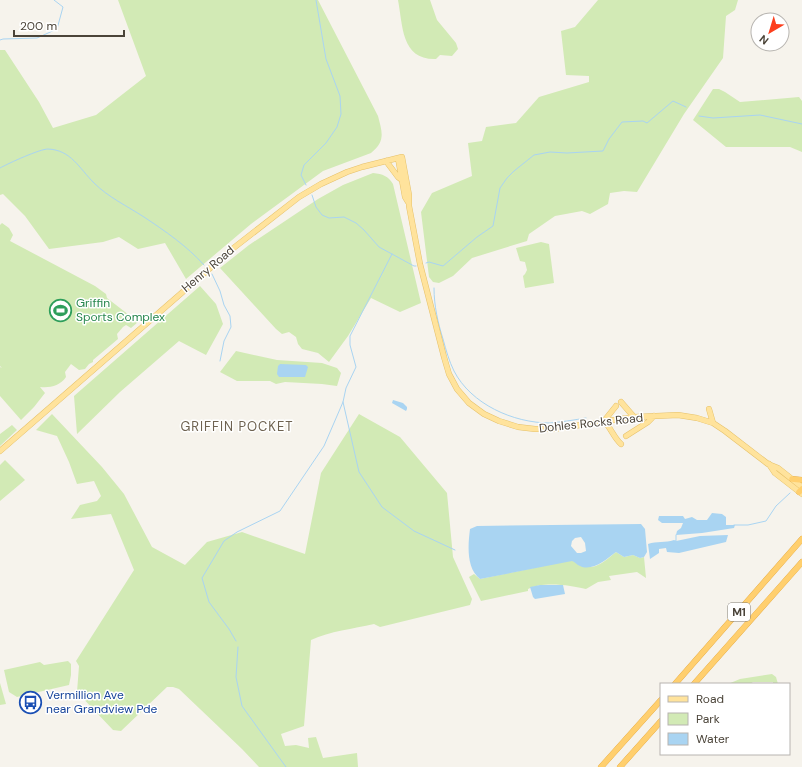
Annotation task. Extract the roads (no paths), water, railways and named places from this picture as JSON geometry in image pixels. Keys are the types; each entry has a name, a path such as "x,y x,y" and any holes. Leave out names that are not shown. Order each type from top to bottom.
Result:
{"highway":[{"path":"792,479 802,480"},
{"name":"M1","path":"676,683 802,539"},
{"name":"M1","path":"695,683 802,562"},
{"path":"601,767 660,701"},
{"path":"620,767 660,722"}],"main road":[{"name":"Henry Road","path":"0,451 231,250 293,201 312,188 339,175 362,167 400,158"},
{"name":"Dohles Rocks Road","path":"400,158 405,197 409,206"},
{"name":"Dohles Rocks Road","path":"400,158 409,195 409,206 423,279 449,374 457,389 469,403 484,414 505,423 527,429 544,430 634,417 684,416 713,424 729,433 768,464 775,473 801,490"},
{"path":"386,161 402,180"},
{"path":"621,402 634,417"},
{"path":"616,406 604,421 611,429 616,440 621,444"},
{"path":"709,409 713,424"},
{"path":"626,436 631,431 648,422 654,416"},
{"name":"Dohles Rocks Road","path":"768,464 778,468 792,479 801,490"}],"water":[{"path":"280,364 306,365 308,367 305,377 279,377 277,374 278,366"},
{"path":"393,400 403,403 407,407 406,411 392,403"},
{"path":"712,513 722,514 726,517 726,525 735,525 734,528 676,535 683,523 662,523 658,520 659,516 683,516 685,519 692,517 697,520 707,520"},
{"path":"641,524 645,529 647,552 644,557 640,558 633,555 624,557 616,552 599,564 589,567 580,566 572,561 480,579 472,569 469,556 470,529 477,526","holes":["581,537 585,543 586,551 581,553 577,553 571,546 572,541 575,538"]},
{"path":"728,535 726,542 679,553 667,552 666,548 659,549 659,553 650,559 648,544 674,540 676,541 700,536"},
{"path":"540,585 563,585 565,594 535,599 530,587"}],"waterway":[{"path":"0,40 37,38 57,29 63,7 54,0"},
{"path":"306,185 301,175 304,165 326,143 337,127 341,114 340,96 326,59 316,0"},
{"path":"426,263 429,262 443,266 477,237 493,226 500,188 514,171 534,155 550,152 567,153 603,151 609,139 622,122 643,121 647,123 673,101 686,107"},
{"path":"699,116 713,118 760,115 802,124"},
{"path":"0,168 38,151 48,149 63,153 69,156 99,188 168,233 204,265"},
{"path":"312,195 316,207 322,215 329,218 344,217 356,223 379,247 416,266"},
{"path":"236,641 209,602 202,578 224,541 237,532 280,511 324,446 343,402 346,388 356,367 350,345 350,336 392,254"},
{"path":"212,274 230,316 231,327 224,341 220,361"},
{"path":"434,288 438,321 449,359 461,383 471,393 494,409 522,420 550,423 586,418"},
{"path":"343,402 359,472 382,507 414,531 455,550"},
{"path":"734,525 748,525 766,521 776,506 790,493"},
{"path":"675,541 676,535"},
{"path":"238,647 236,677 242,706 286,767"}],"place":[{"name":"Griffin Sports Complex","path":"61,310"},
{"name":"Vermillion Ave near Grandview Pde","path":"31,702"}],"district":[{"name":"GRIFFIN POCKET","path":"237,426"}]}
